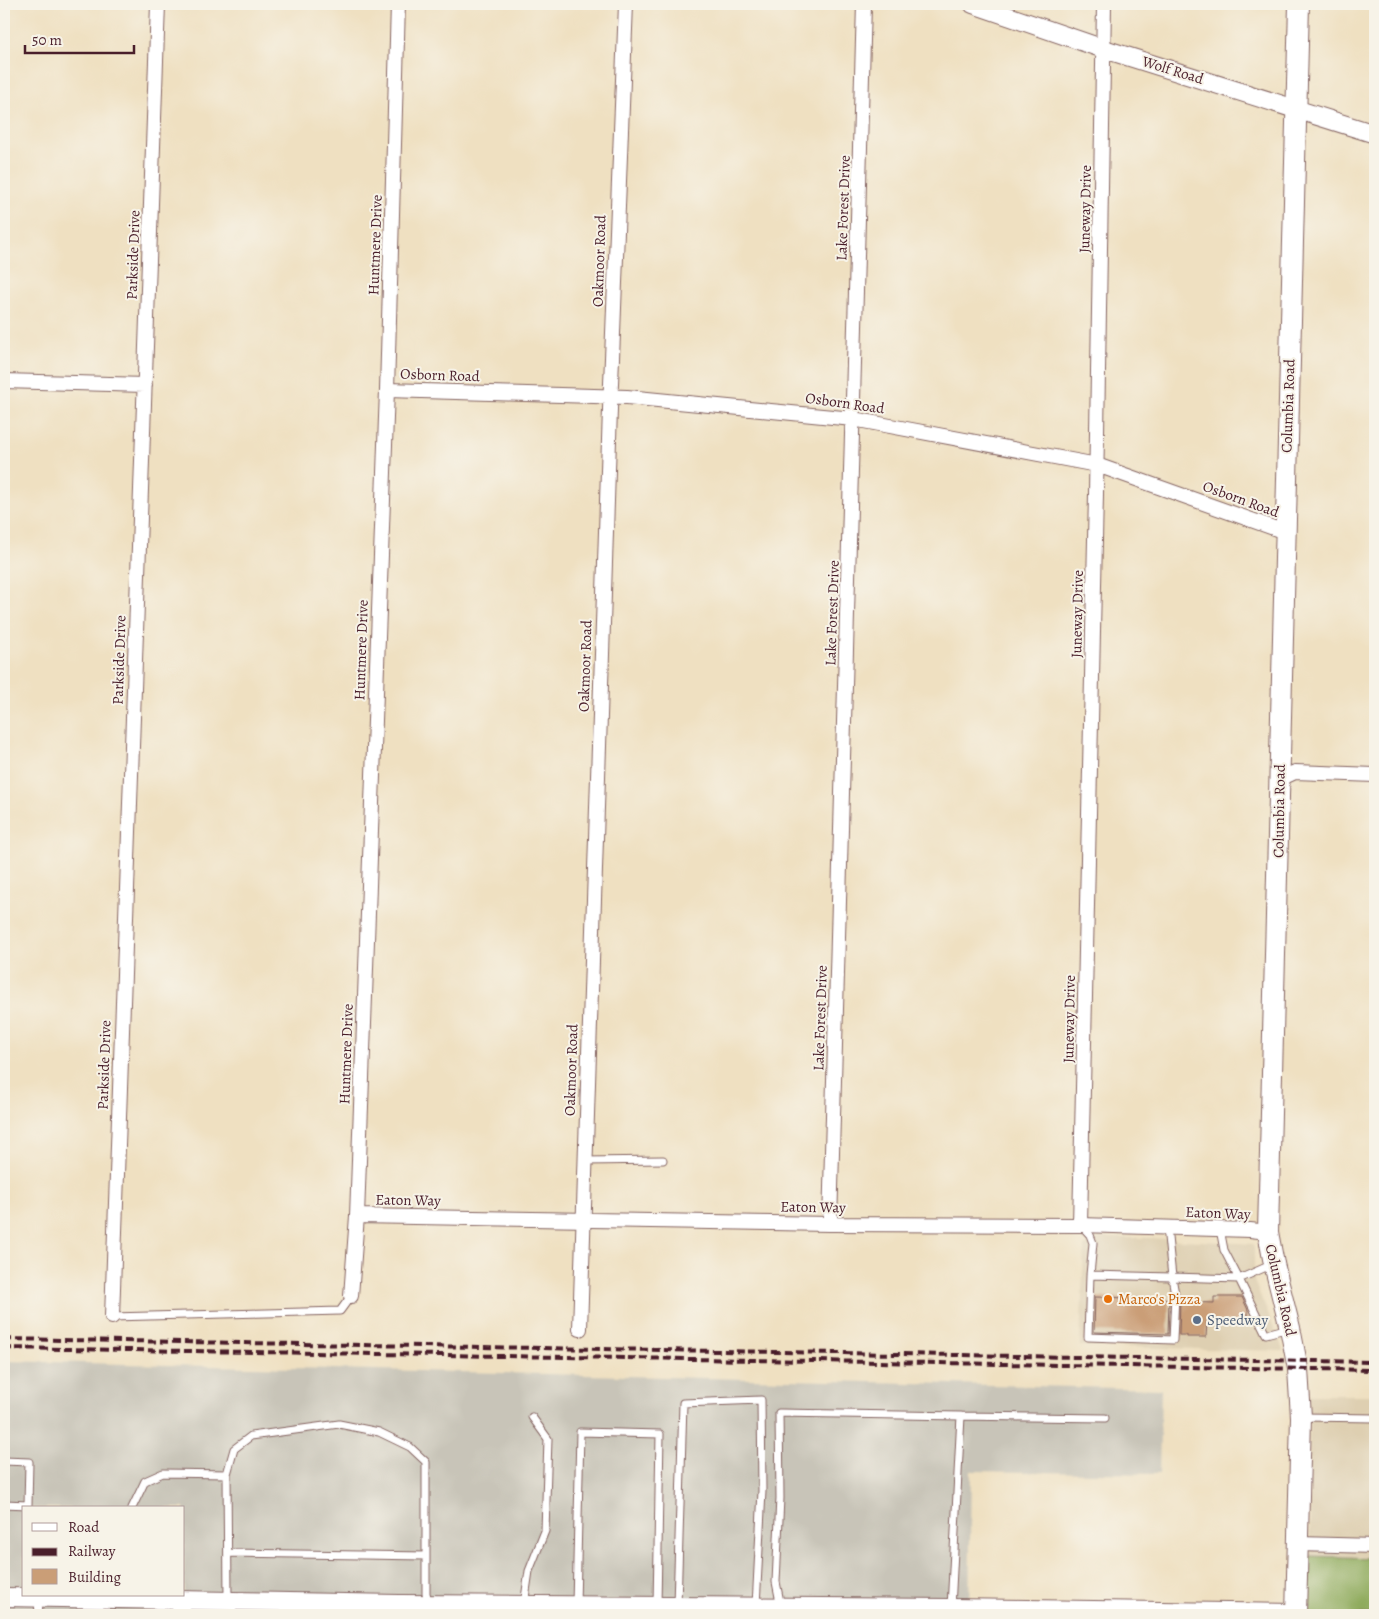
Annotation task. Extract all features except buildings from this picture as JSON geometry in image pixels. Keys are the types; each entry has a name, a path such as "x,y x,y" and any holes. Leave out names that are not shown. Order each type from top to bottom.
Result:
{"main road":[{"name":"Columbia Road","path":"1296,1614 1301,1417 1298,1369 1268,1232 1297,110 1298,4"}],"street":[{"name":"Parkside Drive","path":"112,1317 158,4"},
{"name":"Huntmere Drive","path":"351,1296 357,1216 387,390 398,4"},
{"name":"Oakmoor Road","path":"580,1329 582,1219 610,397 626,4"},
{"name":"Lake Forest Drive","path":"830,1224 864,4"},
{"name":"Wolf Road","path":"973,4 1104,49 1375,134"},
{"name":"Juneway Drive","path":"1080,1225 1097,465 1104,4"},
{"path":"4,381 145,384"},
{"name":"Osborn Road","path":"387,390 627,397 853,419 1097,465 1285,532"},
{"path":"1280,779 1295,772 1375,774"},
{"name":"Eaton Way","path":"357,1216 830,1224 1080,1225 1268,1232"},
{"path":"1298,1544 1375,1546"},
{"path":"4,1597 109,1597 429,1610 524,1605 677,1606 716,1611 756,1607 781,1607 1296,1614"}],"lane":[{"path":"584,1161 663,1160"},
{"path":"1080,1225 1090,1235 1093,1243 1088,1337 1173,1340 1175,1294 1167,1227"},
{"path":"1220,1229 1224,1250 1266,1334 1290,1328"},
{"path":"1090,1275 1239,1279 1274,1264"},
{"path":"112,1317 340,1311 351,1296"},
{"path":"677,1606 683,1403 761,1400 762,1491 756,1607"},
{"path":"781,1607 776,1582 780,1498 779,1413 1105,1418"},
{"path":"940,1610 961,1416"},
{"path":"524,1605 529,1571 545,1531 548,1439 532,1417"},
{"path":"1301,1417 1375,1418"},
{"path":"228,1601 227,1474 234,1449 251,1436 340,1424 380,1432 410,1447 426,1462 426,1593 429,1610"},
{"path":"576,1606 580,1432 660,1434 657,1606"},
{"path":"4,1461 29,1462 28,1505 4,1504"},
{"path":"133,1506 145,1480 163,1473 227,1474"},
{"path":"228,1553 426,1556"},
{"path":"38,1597 39,1615"}],"shaded area":[{"path":"1100,1238 1149,1238 1254,1244 1254,1281 1284,1351 1080,1346 1084,1246"},
{"path":"4,1361 1161,1389 1159,1474 971,1471 969,1615 463,1611 463,1615 4,1615"},
{"path":"1309,1395 1375,1395 1375,1558 1310,1556"}],"green space":[{"path":"1310,1556 1375,1558 1375,1615 1308,1615"},
{"path":"463,1611 924,1615 463,1615"}],"railway":[{"path":"4,1339 1375,1362"},
{"path":"4,1348 1375,1370"}],"place":[{"name":"Marco's Pizza","path":"1108,1299"},
{"name":"Speedway","path":"1197,1320"}]}
